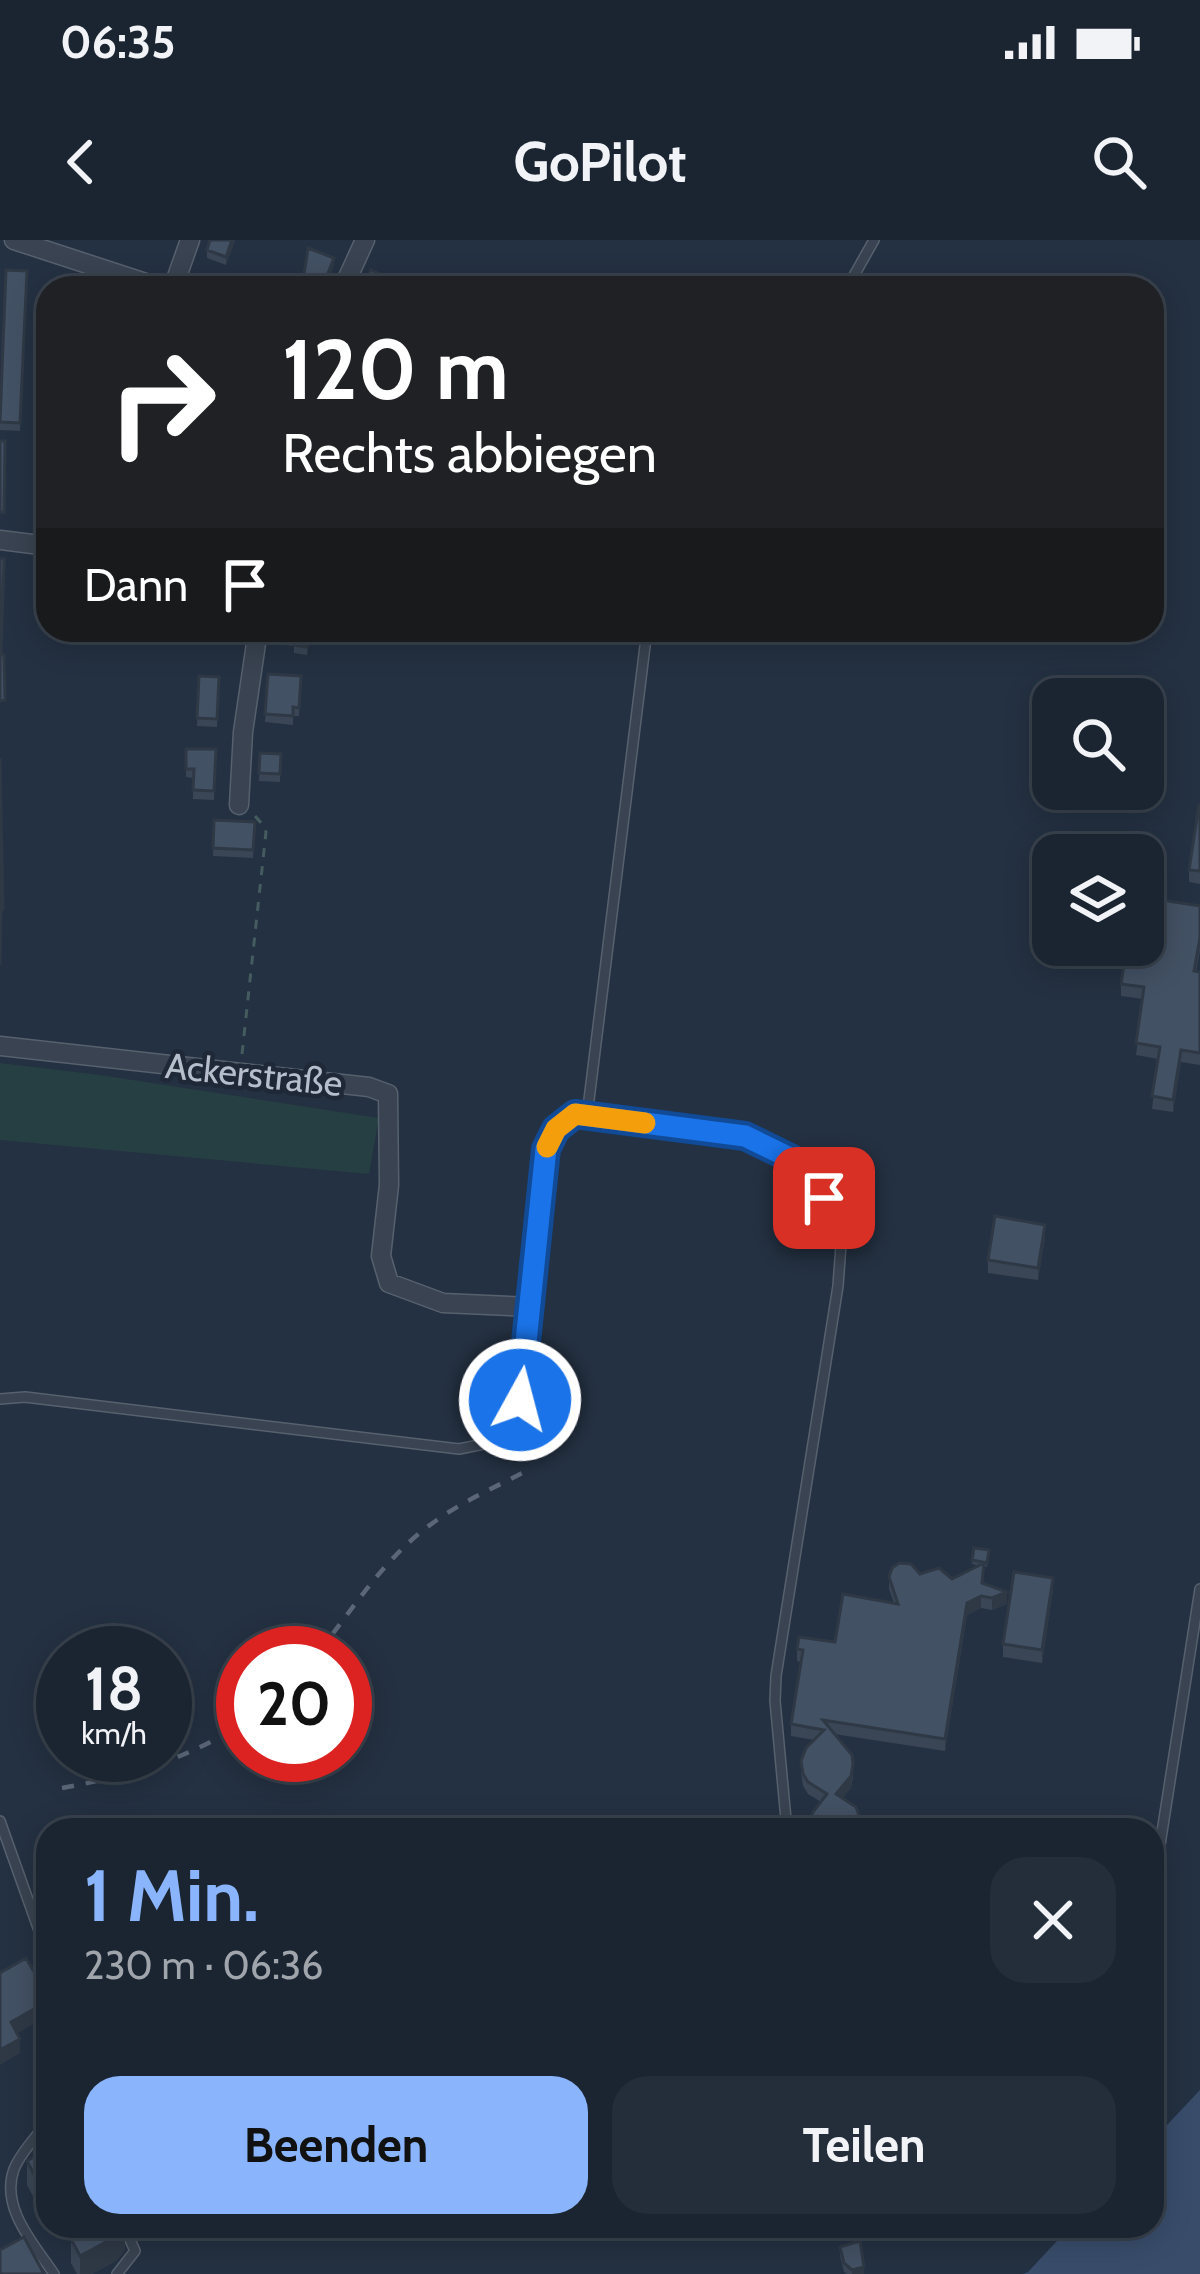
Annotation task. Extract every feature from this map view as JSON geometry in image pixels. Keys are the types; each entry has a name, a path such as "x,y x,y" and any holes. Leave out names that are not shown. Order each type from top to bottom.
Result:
{"street":[{"path":"14,240 124,276"},
{"path":"177,276 190,240"},
{"path":"348,276 365,240"},
{"path":"0,540 36,544"},
{"path":"238,805 256,642"},
{"name":"Ackerstraße","path":"0,1046 369,1087 388,1094 388,1185 381,1256 389,1283 443,1304 531,1307"}],"lane":[{"path":"854,276 874,240"},
{"path":"587,1116 646,642"},
{"path":"0,1399 25,1397 459,1449 499,1441 520,1400 546,1149 556,1129 575,1114 745,1136 792,1159 824,1198 841,1245 776,1676 786,1818"},
{"path":"1164,1819 1200,1589"},
{"path":"0,1821 36,1922"},
{"path":"36,2137 14,2167 8,2188 11,2211 55,2274"},
{"path":"117,2274 135,2251 129,2238"}],"path":[{"path":"238,805 258,818 266,832 242,1055"}],"green space":[{"path":"0,1063 379,1118 369,1174 0,1140"}],"water":[{"path":"1200,2090 1200,2274 1023,2274 1060,2238 1164,2238 1164,2128"}],"building":[{"path":"210,240 232,240 226,257 207,250"},
{"path":"308,248 334,258 327,276 304,276"},
{"path":"6,270 27,271 20,423 0,422"},
{"path":"0,441 5,441 4,512 0,512"},
{"path":"0,559 4,559 1,655 5,700 0,701"},
{"path":"268,674 301,676 299,708 293,707 293,716 265,714"},
{"path":"199,676 219,677 217,719 197,718"},
{"path":"186,749 216,749 214,791 193,790 194,769 186,769"},
{"path":"260,753 281,754 280,774 259,773"},
{"path":"0,758 3,909 0,965"},
{"path":"1200,805 1200,871 1189,870"},
{"path":"214,820 255,822 253,850 213,848"},
{"path":"1164,900 1200,906 1194,971 1200,972 1200,1053 1181,1050 1173,1100 1152,1096 1160,1047 1136,1043 1144,987 1121,984 1124,966 1164,966"},
{"path":"995,1216 1045,1225 1038,1268 988,1260"},
{"path":"974,1548 989,1550 987,1563 972,1560"},
{"path":"984,1563 982,1583 1007,1592 967,1603 945,1739 823,1720 852,1755 851,1776 836,1794 856,1807 860,1818 811,1818 827,1794 808,1782 801,1761 806,1748 824,1730 791,1724 803,1650 797,1649 799,1637 835,1642 843,1594 898,1604 889,1577 892,1568 911,1564 920,1574 939,1568 952,1579"},
{"path":"1014,1572 1053,1578 1042,1650 1003,1644"},
{"path":"26,1958 36,1975 36,2008 11,2022 20,2039 0,2050 0,1973"},
{"path":"36,2156 36,2178 27,2161"},
{"path":"24,2237 44,2274 0,2274 0,2250"},
{"path":"73,2238 113,2238 80,2256"},
{"path":"860,2241 864,2267 852,2270 844,2263 840,2247"}],"railway":[{"path":"339,1626 419,1534 459,1506 528,1470"},
{"path":"62,1788 156,1765 216,1738"}],"slow traffic":[{"path":"547,1147 556,1129 575,1114 645,1123"}],"route":[{"path":"520,1400 546,1149 556,1129 575,1114 745,1136 792,1159 824,1198"}]}
